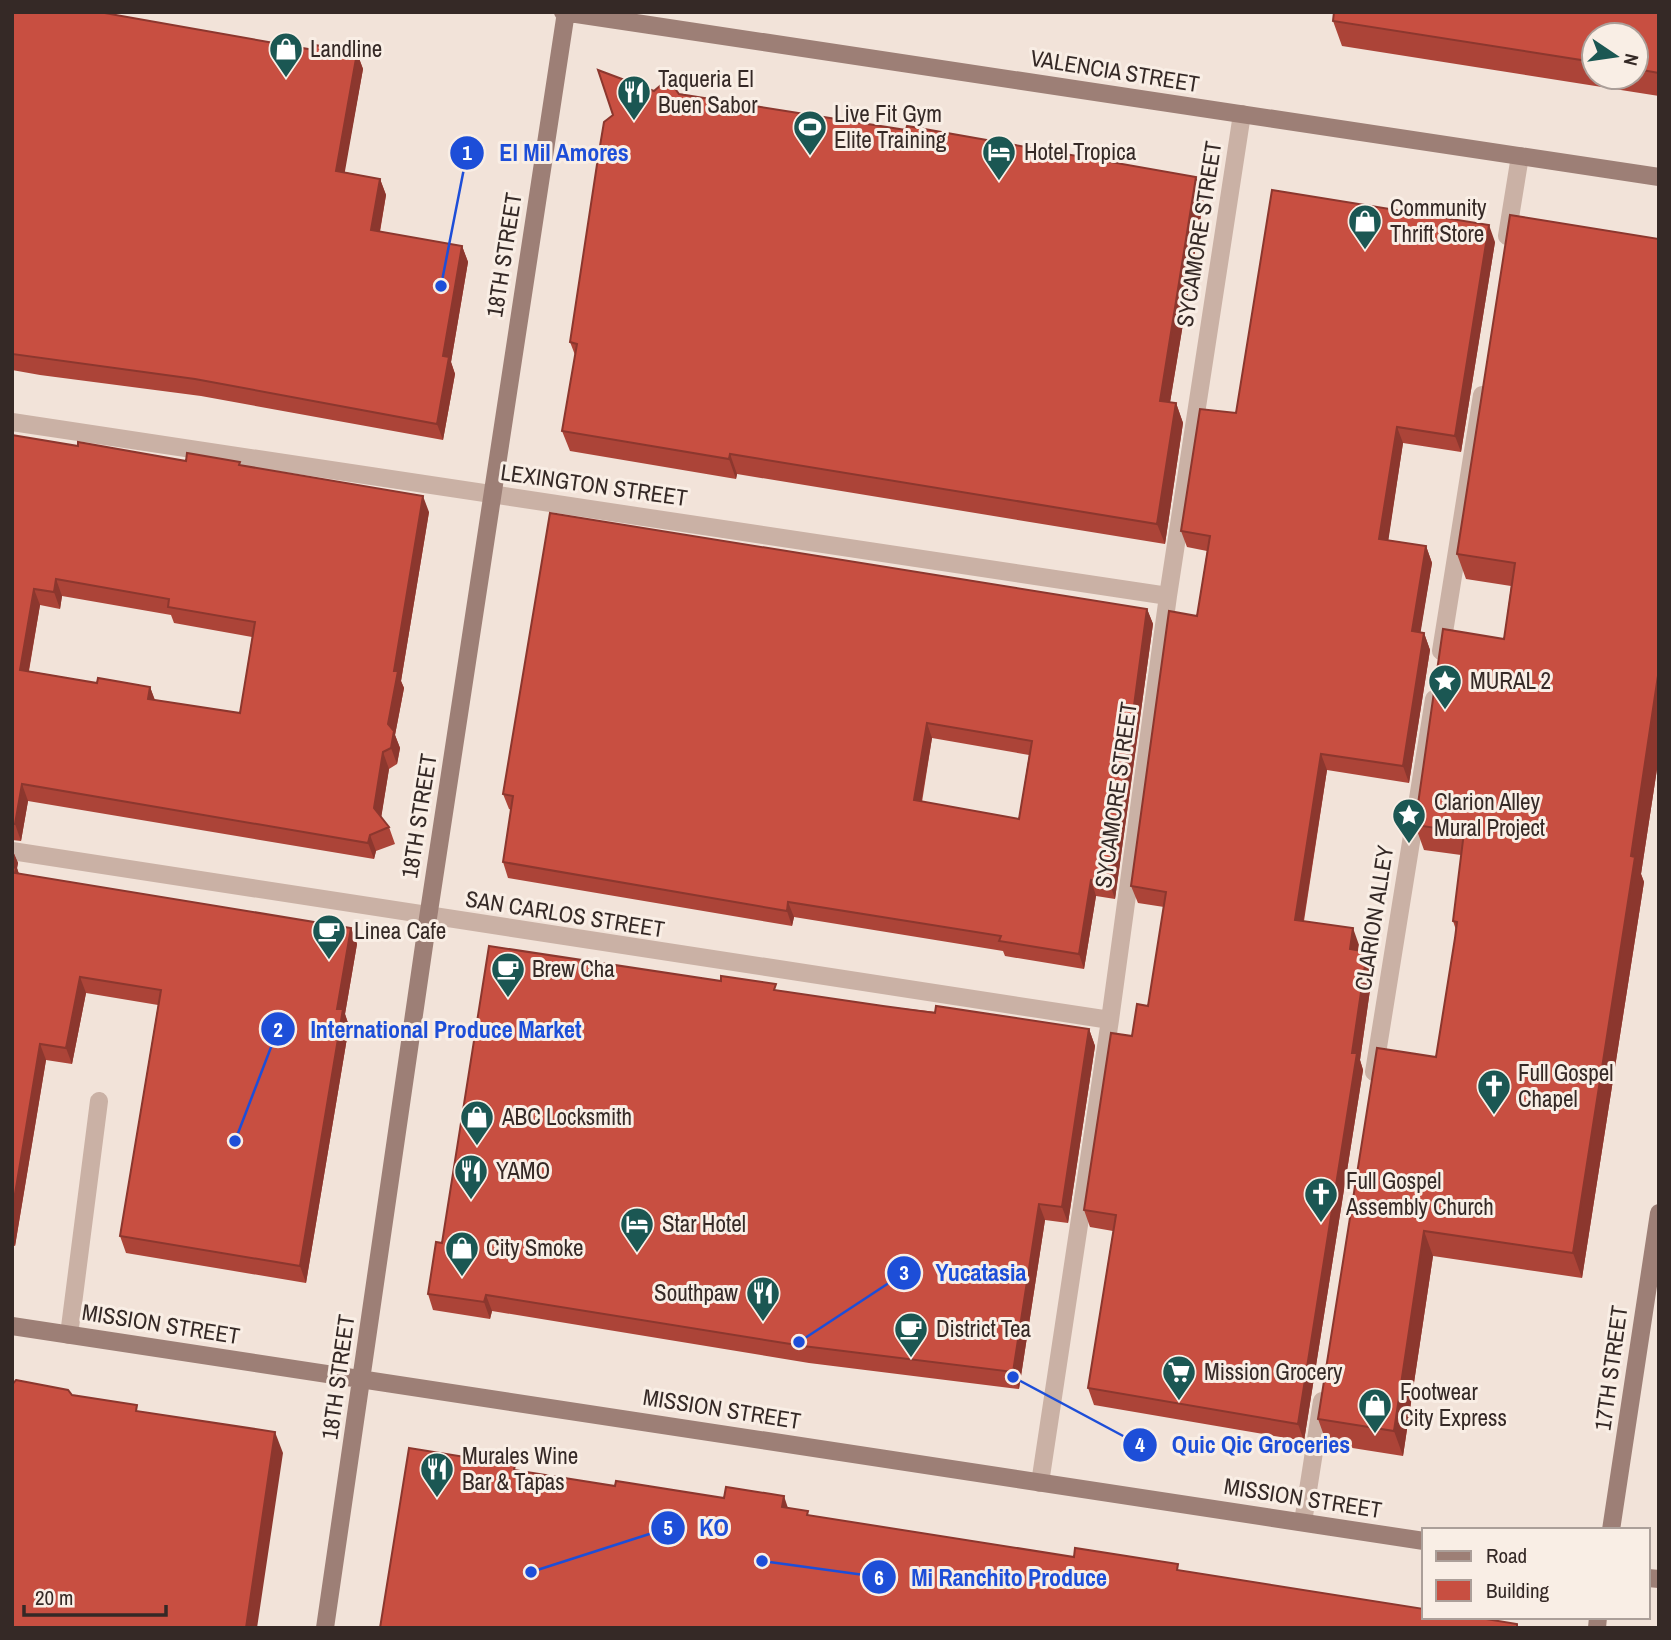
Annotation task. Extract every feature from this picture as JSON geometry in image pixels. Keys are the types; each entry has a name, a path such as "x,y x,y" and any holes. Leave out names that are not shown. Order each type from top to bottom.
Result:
{"street":[{"name":"VALENCIA STREET","path":"565,12 1659,177"},
{"name":"18TH STREET","path":"325,1628 428,918 565,12"},
{"name":"SYCAMORE STREET","path":"1040,1483 1110,1020 1168,596 1242,114"},
{"path":"1503,261 1520,156"},
{"name":"CLARION ALLEY","path":"1371,1095 1484,384"},
{"name":"LEXINGTON STREET","path":"12,422 1168,596"},
{"name":"SAN CARLOS STREET","path":"12,851 428,918 1110,1020"},
{"path":"69,1335 99,1101"},
{"name":"17TH STREET","path":"1611,1528 1659,1213"},
{"name":"MISSION STREET","path":"12,1326 1422,1541"},
{"path":"1303,1522 1325,1382"}],"building":[{"path":"12,12 99,12 314,50 315,45 357,53 336,171 380,179 371,230 462,246 443,356 449,357 437,424 195,379 12,354"},
{"path":"1334,12 1659,12 1659,73 1650,71 1650,21 1580,21 1580,60 1333,21"},
{"path":"598,70 654,91 668,79 679,94 906,130 907,126 1196,177 1160,401 1176,403 1157,524 730,454 729,459 562,431 577,344 570,342 598,158 604,122 613,115"},
{"path":"1272,190 1489,225 1455,436 1397,427 1379,539 1426,546 1412,631 1424,633 1403,766 1321,754 1295,920 1353,928 1350,949 1367,952 1352,1053 1357,1053 1298,1424 1088,1388 1116,1215 1084,1210 1111,1033 1132,1036 1137,1004 1148,1006 1166,892 1131,886 1169,611 1197,616 1210,536 1181,531 1200,409 1236,413"},
{"path":"1510,215 1659,239 1659,669 1631,856 1635,857 1573,1253 1424,1231 1394,1431 1318,1419 1377,1048 1436,1057 1455,938 1457,922 1453,921 1464,832 1415,825 1443,629 1504,639 1515,563 1457,554"},
{"path":"12,435 78,446 78,442 186,461 187,453 240,462 239,465 423,496 394,671 398,671 388,724 394,731 391,748 383,752 374,808 389,827 370,835 368,843 22,784 15,824 12,824","holes":["56,579 169,599 168,607 255,622 240,713 148,699 150,687 98,678 97,683 20,670 34,589 54,592"]},
{"path":"550,513 1147,609 1110,884 1091,880 1079,954 999,941 1001,936 788,902 787,911 503,862 513,796 503,794","holes":["927,723 1032,741 1019,819 914,800"]},
{"path":"12,867 16,868 15,873 351,928 337,1009 343,1009 300,1266 120,1236 161,990 80,977 66,1048 40,1044 12,1212"},
{"path":"489,946 721,981 721,976 776,984 774,990 883,1006 935,1013 936,1006 1089,1029 1062,1207 1039,1204 1013,1372 803,1346 486,1295 484,1302 428,1294 436,1242 442,1243"},
{"path":"16,1380 68,1390 72,1395 137,1405 136,1411 275,1432 246,1628 12,1628 12,1385"},
{"path":"409,1448 515,1465 514,1470 615,1486 616,1481 724,1498 726,1487 784,1496 782,1507 808,1511 807,1515 1074,1557 1075,1548 1178,1564 1177,1570 1422,1609 1422,1619 1486,1619 1517,1624 1517,1628 380,1628"}],"place":[{"name":"Landline","path":"286,79"},
{"name":"Taqueria El Buen Sabor","path":"634,122"},
{"name":"Live Fit Gym Elite Training","path":"810,157"},
{"name":"Hotel Tropica","path":"999,182"},
{"name":"Community Thrift Store","path":"1365,251"},
{"name":"El Mil Amores","path":"441,286"},
{"name":"MURAL 2","path":"1445,711"},
{"name":"Clarion Alley Mural Project","path":"1409,845"},
{"name":"Linea Cafe","path":"329,961"},
{"name":"Brew Cha","path":"508,999"},
{"name":"Full Gospel Chapel","path":"1494,1116"},
{"name":"International Produce Market","path":"235,1141"},
{"name":"ABC Locksmith","path":"477,1147"},
{"name":"YAMO","path":"471,1201"},
{"name":"Full Gospel Assembly Church","path":"1321,1224"},
{"name":"Star Hotel","path":"637,1254"},
{"name":"City Smoke","path":"462,1278"},
{"name":"Southpaw","path":"763,1323"},
{"name":"Yucatasia","path":"799,1342"},
{"name":"District Tea","path":"911,1359"},
{"name":"Quic Qic Groceries","path":"1013,1377"},
{"name":"Mission Grocery","path":"1179,1402"},
{"name":"Footwear City Express","path":"1375,1435"},
{"name":"Murales Wine Bar & Tapas","path":"437,1499"},
{"name":"Mi Ranchito Produce","path":"762,1561"},
{"name":"KO","path":"531,1572"}]}
